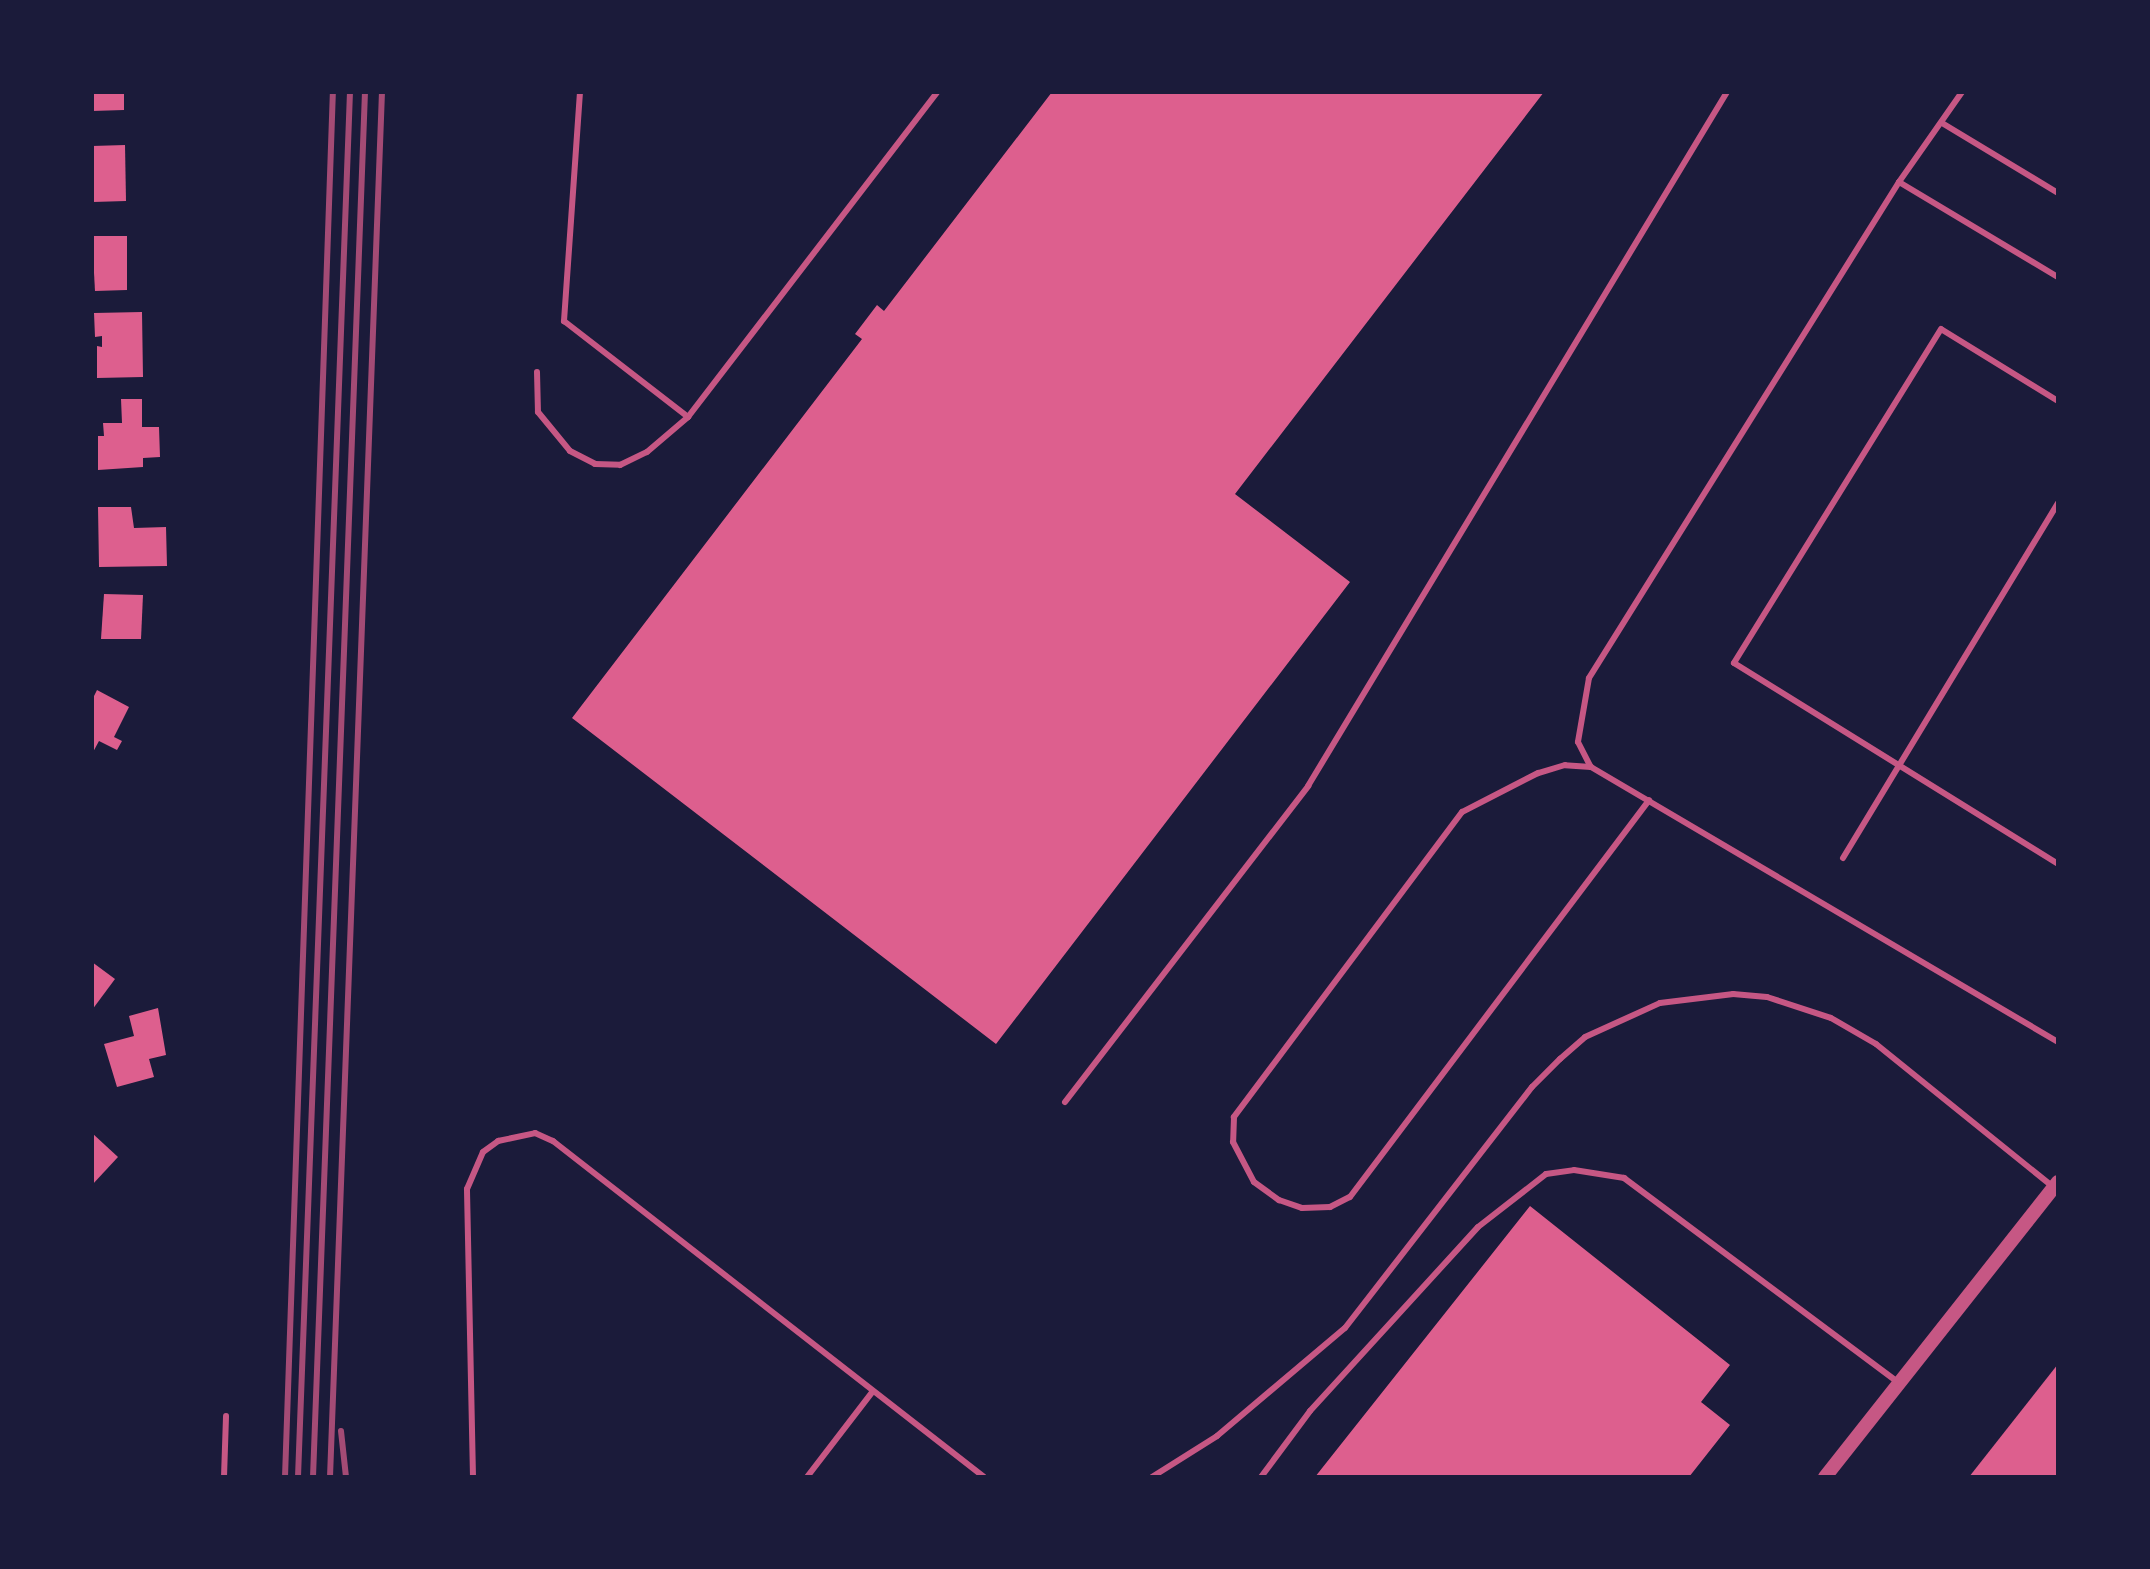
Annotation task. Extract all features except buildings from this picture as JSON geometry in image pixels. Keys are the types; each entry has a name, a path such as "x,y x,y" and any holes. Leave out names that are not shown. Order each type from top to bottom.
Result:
{"street":[{"path":"1825,1477 2057,1187"}],"lane":[{"path":"580,92 564,321 688,417"},
{"path":"537,372 538,412 570,451 595,464 620,465 647,452 688,417 937,92"},
{"path":"1065,1102 1308,786 1727,92"},
{"path":"1591,767 1578,742 1589,678 1899,182 1962,92"},
{"path":"1942,123 2058,193"},
{"path":"1899,182 2058,277"},
{"path":"2058,401 1941,329 1734,663 2058,864"},
{"path":"1843,858 2058,503"},
{"path":"1649,800 1350,1197 1330,1207 1302,1208 1279,1200 1254,1182 1233,1142 1234,1117 1462,812 1538,773 1565,765 1591,767 1649,800 2058,1042"},
{"path":"1152,1477 1217,1436 1345,1328 1532,1087 1560,1059 1585,1037 1660,1003 1733,994 1767,997 1831,1018 1876,1044 2057,1187"},
{"path":"473,1477 467,1189 483,1152 517,1136 535,1133 553,1141 984,1477"},
{"path":"1261,1477 1310,1411 1478,1227 1546,1174 1574,1170 1624,1178 1899,1383"},
{"path":"807,1477 873,1391"},
{"path":"224,1477 226,1416"}],"railway":[{"path":"285,1477 333,92"},
{"path":"298,1477 350,92"},
{"path":"313,1477 365,92"},
{"path":"330,1477 382,92"},
{"path":"341,1431 346,1477"}]}
